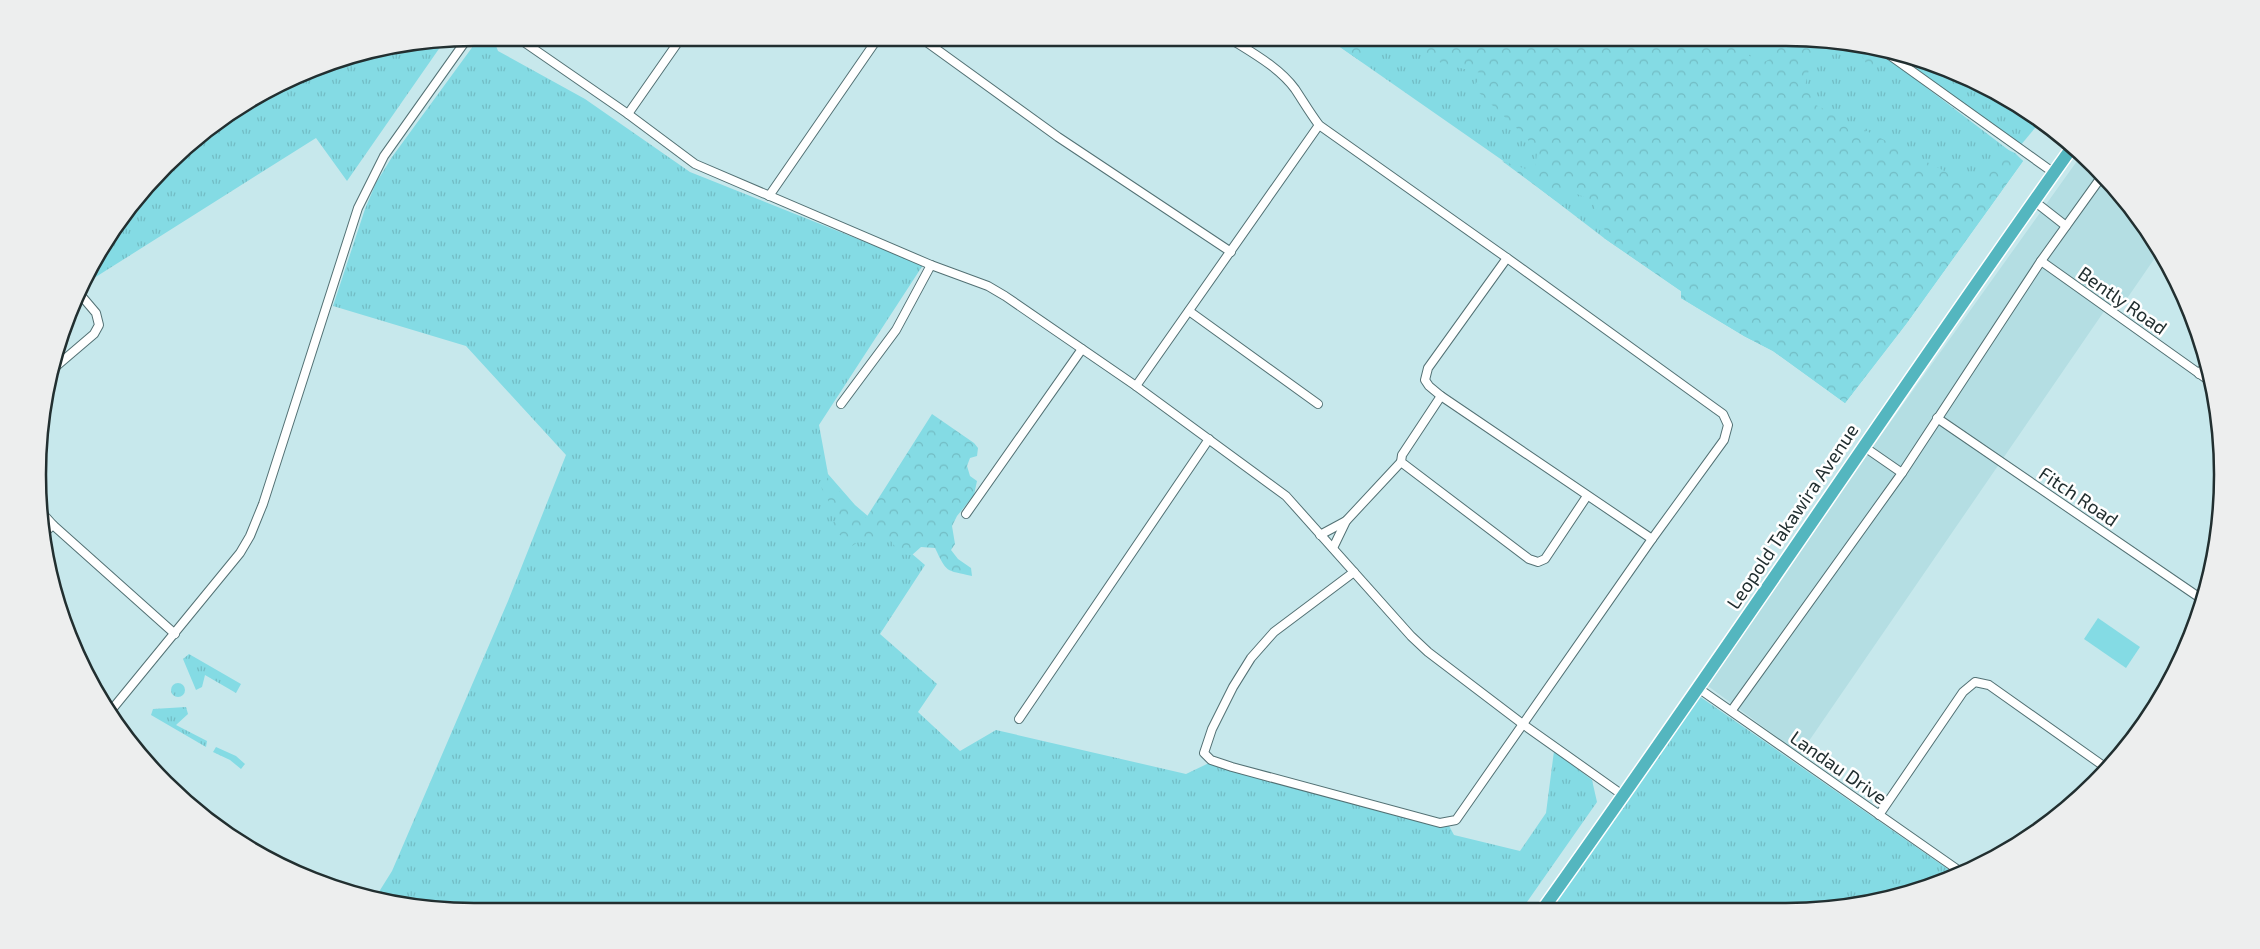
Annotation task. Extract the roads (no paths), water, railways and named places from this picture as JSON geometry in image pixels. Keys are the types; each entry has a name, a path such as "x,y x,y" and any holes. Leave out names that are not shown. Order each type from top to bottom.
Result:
{"highway":[{"name":"Leopold Takawira Avenue","path":"1547,903 1624,796 1863,446 2068,153"}],"street":[{"path":"115,706 240,553 250,536 261,512 358,208 384,156 462,46"},
{"path":"530,46 628,114 695,164 998,292 1136,386 1286,496 1411,636 1428,652 1524,725 1624,796"},
{"path":"628,114 675,46"},
{"path":"769,196 872,46"},
{"path":"932,46 1058,137 1230,252"},
{"path":"1241,46 1273,68 1294,88 1305,108 1319,125 1723,414 1728,425 1724,440 1652,539 1456,820 1446,823 1232,767 1211,760 1207,756 1205,747 1212,729 1233,688 1252,658 1274,632 1354,572"},
{"path":"1899,62 2054,173"},
{"path":"1136,386 1319,125"},
{"path":"1732,710 1902,473 2042,261 2098,182"},
{"path":"2034,201 2066,226"},
{"path":"1507,258 1428,368 1425,380 1441,396 1652,539"},
{"name":"Bently Road","path":"2042,261 2202,376"},
{"path":"841,404 896,330 931,265"},
{"path":"62,361 94,334 99,325 96,313 84,299"},
{"path":"1189,311 1318,404"},
{"path":"966,514 1082,349"},
{"path":"1333,548 1346,521 1401,462 1402,455 1441,396"},
{"name":"Fitch Road","path":"1938,418 2196,595"},
{"path":"1019,719 1209,439"},
{"path":"1863,446 1902,473"},
{"path":"1401,462 1529,559 1538,562 1544,559 1587,496"},
{"path":"49,520 175,634"},
{"path":"1320,535 1346,521"},
{"path":"50,528 53,525"},
{"path":"1879,815 1964,692 1975,682 1989,685 2101,763"},
{"name":"Landau Drive","path":"1698,688 1955,868"}]}
